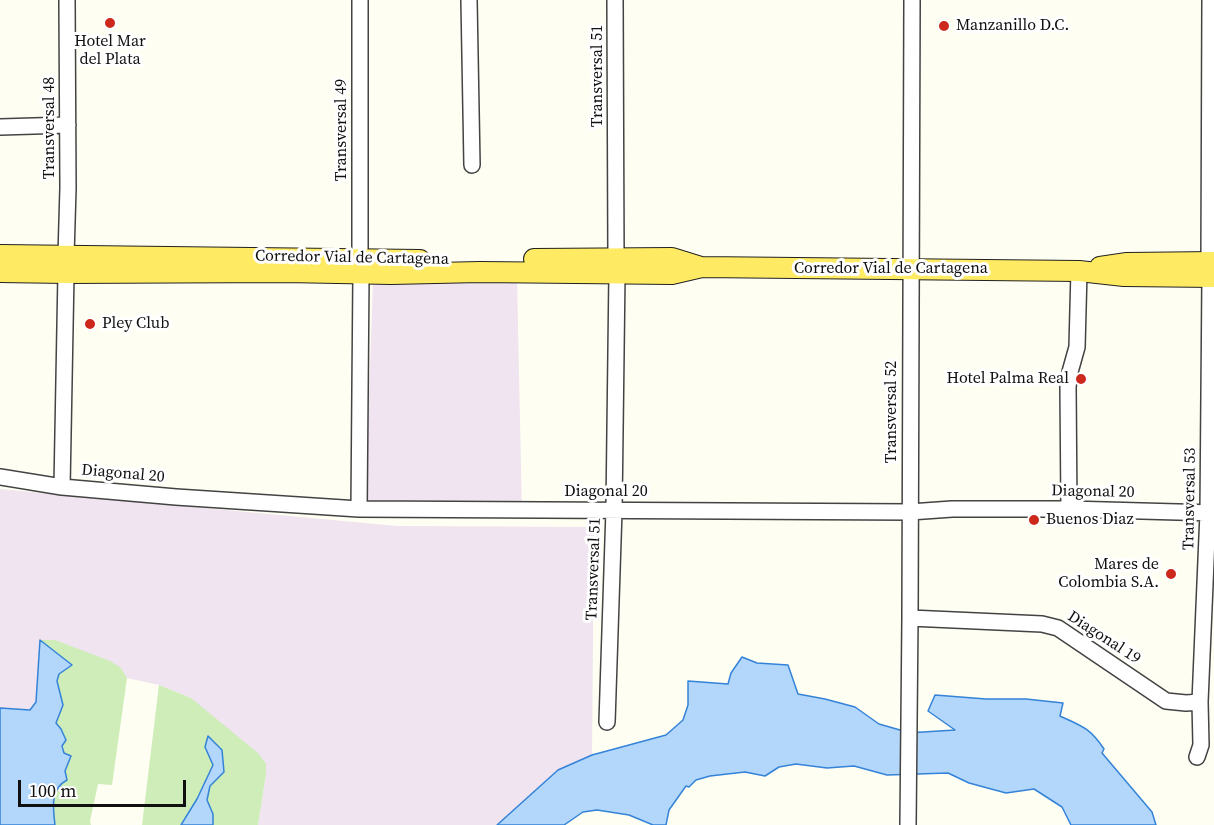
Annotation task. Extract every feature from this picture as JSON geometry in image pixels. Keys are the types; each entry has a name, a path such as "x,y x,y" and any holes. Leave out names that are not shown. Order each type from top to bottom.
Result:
{"main road":[{"name":"Corredor Vial de Cartagena","path":"0,255 66,264 285,272 360,267 480,272 616,266 672,258 702,267 1080,271 1127,262 1212,269"},
{"name":"Corredor Vial de Cartagena","path":"0,272 66,264"}],"street":[{"name":"Transversal 48","path":"62,487 68,188 67,0"},
{"name":"Transversal 49","path":"359,508 360,0"},
{"path":"469,0 472,165"},
{"name":"Transversal 51","path":"607,722 614,510 615,0"},
{"name":"Transversal 52","path":"908,825 912,0"},
{"name":"Transversal 53","path":"1197,757 1201,745 1200,702 1211,513 1210,0"},
{"path":"0,127 68,125"},
{"path":"1069,509 1068,387 1077,347 1080,271"},
{"name":"Diagonal 20","path":"0,477 62,487 228,501 359,508 910,512 952,509 1069,509 1211,513"},
{"name":"Diagonal 19","path":"910,618 1042,624 1058,628 1166,701 1186,704 1200,702"}],"shaded area":[{"path":"517,278 522,515 365,507 373,281"},
{"path":"0,489 397,526 594,527 592,755 558,770 497,825 258,825 266,774 191,698 159,685 127,678 121,668 38,689 36,702 30,710 0,708"}],"green space":[{"path":"40,640 55,640 110,661 121,668 127,678 112,785 98,784 91,825 55,825 52,806 71,756 64,753 61,729 56,723 63,705 57,681 59,674 72,665"},
{"path":"159,685 191,698 259,754 266,764 266,774 258,825 213,825 213,814 207,800 210,786 224,771 205,747 213,765 197,799 181,825 142,825"}],"water":[{"path":"40,640 72,665 59,674 57,681 63,705 56,723 66,740 62,746 64,753 71,756 65,771 67,780 55,794 53,806 55,825 0,825 0,708 30,710 36,702"},
{"path":"742,657 757,663 788,665 798,694 855,707 879,724 907,733 955,730 928,711 935,695 1063,703 1060,716 1080,725 1094,736 1104,749 1102,753 1152,812 1156,825 1071,825 1062,807 1034,789 1006,793 969,783 948,773 887,775 854,766 827,768 796,764 779,767 765,776 745,772 696,780 689,787 686,786 669,810 666,825 653,825 629,815 597,810 583,812 564,825 497,825 558,770 592,755 666,735 683,720 688,705 688,681 728,684 731,673"},
{"path":"208,736 222,750 224,772 210,786 207,800 213,814 213,825 181,825 197,799 213,765 205,747"}],"place":[{"name":"Hotel Mar del Plata","path":"110,23"},
{"name":"Manzanillo D.C.","path":"944,26"},
{"name":"Pley Club","path":"90,324"},
{"name":"Hotel Palma Real","path":"1081,379"},
{"name":"Buenos Diaz","path":"1034,520"},
{"name":"Mares de Colombia S.A.","path":"1171,574"}]}
